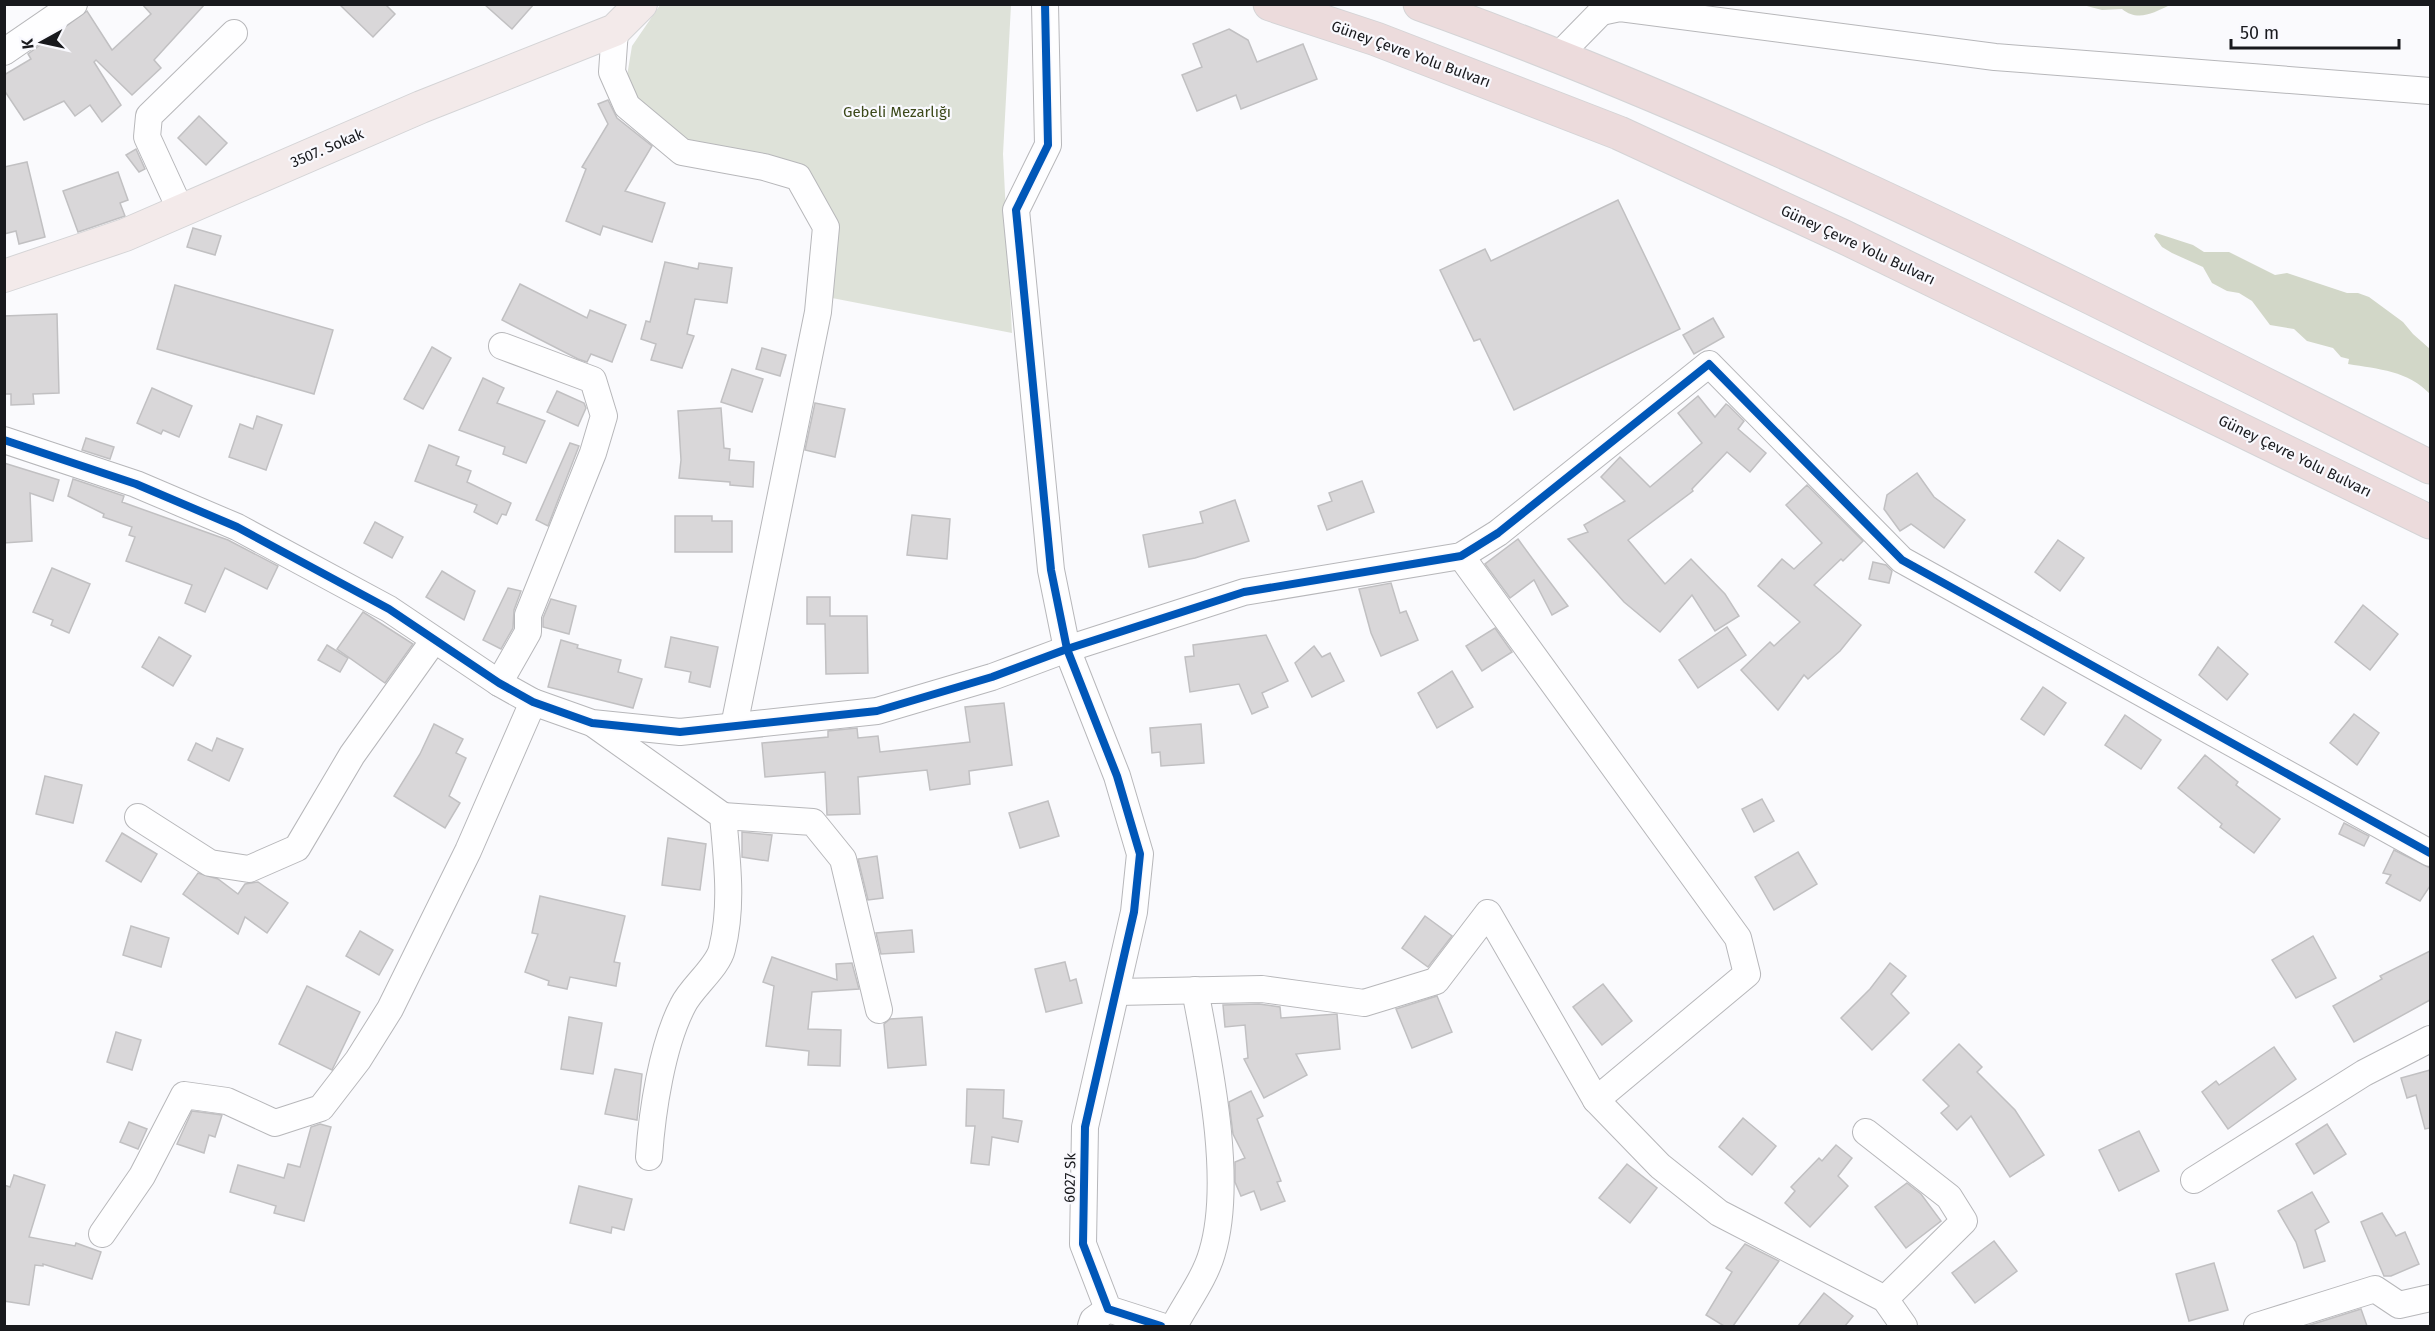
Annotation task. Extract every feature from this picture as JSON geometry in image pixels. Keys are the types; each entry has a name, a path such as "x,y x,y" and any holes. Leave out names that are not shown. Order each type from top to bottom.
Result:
{"highway":[{"name":"Güney Çevre Yolu Bulvarı","path":"1270,4 1376,39 1619,133 1842,236 2430,522"},
{"path":"1420,4 1558,56 1748,134 2101,303 2430,467"}],"main road":[{"name":"3507. Sokak","path":"4,276 125,235 421,107 615,30 641,4"}],"street":[{"path":"4,51 74,4"},
{"name":"6027 Sk","path":"1045,4 1048,145 1016,210 1051,570 1067,649 1117,776 1140,854 1134,912 1085,1127 1083,1244 1099,1318 1161,1326"},
{"path":"1558,56 1605,8 1620,8 1995,57 2430,91"},
{"path":"615,30 612,72 627,106 682,152 764,167 798,177 826,227 818,312 734,726"},
{"path":"181,211 147,137 149,116 234,33"},
{"path":"499,683 528,632 528,615 593,453 604,416 593,380 502,346"},
{"path":"4,440 136,484 237,527 389,609 499,683 532,702 592,723 680,732 877,711 992,677 1067,649 1244,592 1461,556 1498,533 1708,364 1902,560 2430,854"},
{"path":"1461,556 1738,938 1747,974 1596,1100"},
{"path":"138,817 210,863 249,869 297,848 352,755 434,640"},
{"path":"102,1234 142,1176 184,1095 227,1101 275,1123 321,1108 358,1060 390,1009 468,851 532,702"},
{"path":"592,723 723,816 813,822 843,859 879,1010"},
{"path":"649,1157 651,1122 672,1031 683,1004 722,951 729,880 723,816"},
{"path":"1117,992 1262,989 1364,1004 1436,981 1488,913 1596,1100 1660,1166 1719,1213 1885,1299 1904,1326"},
{"path":"1174,1326 1212,1254 1221,1193 1212,1080 1195,990"},
{"path":"2194,1180 2364,1073 2430,1039"},
{"path":"1866,1132 1949,1197 1964,1221 1885,1299"},
{"path":"2257,1326 2375,1289 2399,1305 2430,1298"}],"green space":[{"path":"2170,4 2140,16 2122,9 2102,10 2083,5"},
{"name":"Gebeli Mezarlığı","path":"660,5 1011,5 1003,154 1012,333 832,298 833,242 817,185 662,139 626,82 632,46"},
{"path":"2156,233 2193,245 2204,252 2229,252 2275,275 2287,273 2347,293 2358,293 2369,297 2403,322 2430,349 2430,394 2403,376 2348,364 2349,359 2341,357 2333,348 2307,341 2294,329 2270,325 2252,301 2239,293 2227,291 2212,283 2203,267 2162,247 2154,236"}],"building":[{"path":"142,4 205,4 154,60 161,68 132,95 96,60 94,62 121,105 102,122 90,105 75,116 64,101 24,120 4,90 4,75 31,59 28,54 87,11 112,50 151,14"},
{"path":"339,4 385,4 395,14 373,37"},
{"path":"484,4 534,4 512,29"},
{"path":"1229,29 1248,40 1257,62 1303,44 1317,79 1241,109 1236,95 1197,111 1182,75 1202,67 1193,44"},
{"path":"608,100 617,118 652,146 625,191 665,203 652,242 603,226 600,235 566,221 586,169 582,167 608,124 598,104"},
{"path":"199,116 227,143 206,165 178,138"},
{"path":"136,149 145,169 139,172 126,155"},
{"path":"27,162 45,237 19,244 16,231 4,234 4,167"},
{"path":"118,172 128,200 120,203 125,216 78,232 63,191"},
{"path":"1618,200 1680,329 1514,410 1480,339 1474,341 1440,270 1485,249 1491,261"},
{"path":"193,228 221,236 215,255 187,247"},
{"path":"665,262 698,269 699,263 732,268 727,303 695,299 687,334 694,336 682,368 651,360 656,344 641,339 646,321 650,322"},
{"path":"520,284 587,318 590,310 626,325 612,362 591,354 587,362 578,359 502,320"},
{"path":"175,285 333,330 314,394 157,349"},
{"path":"57,314 59,393 33,394 34,404 11,405 11,394 4,394 4,316"},
{"path":"1713,318 1724,337 1694,354 1683,335"},
{"path":"432,347 451,358 423,409 404,399"},
{"path":"762,348 786,355 780,376 756,369"},
{"path":"732,369 763,379 752,412 721,402"},
{"path":"483,378 504,388 497,403 545,421 526,463 503,454 505,447 459,430"},
{"path":"152,388 192,406 179,437 163,430 161,434 137,423"},
{"path":"557,391 584,403 586,408 578,426 547,412"},
{"path":"1698,396 1715,417 1726,404 1729,406 1744,421 1738,429 1766,453 1750,472 1727,452 1692,489 1693,491 1628,540 1665,584 1691,559 1725,594 1739,616 1715,631 1692,595 1660,632 1624,602 1568,539 1588,532 1584,525 1625,501 1601,477 1620,457 1650,487 1702,443 1678,413"},
{"path":"815,403 845,409 835,457 805,450"},
{"path":"721,408 724,448 730,449 729,460 754,462 753,487 730,485 730,482 679,478 681,460 678,411"},
{"path":"257,416 282,425 266,470 229,457 240,424 253,429"},
{"path":"86,438 114,447 110,459 82,450"},
{"path":"570,443 579,446 548,526 536,520"},
{"path":"429,445 459,457 456,465 471,471 467,482 511,503 506,515 502,514 497,524 474,512 477,505 415,481"},
{"path":"4,463 59,480 53,501 30,493 32,541 4,543"},
{"path":"1917,473 1934,497 1965,520 1944,548 1911,524 1900,531 1884,509 1887,495"},
{"path":"73,479 124,496 122,502 228,540 278,566 267,589 225,568 205,612 185,603 192,585 126,561 135,537 129,535 132,527 103,517 104,514 68,496"},
{"path":"1362,481 1374,512 1327,530 1318,506 1332,501 1329,493"},
{"path":"1807,485 1863,541 1814,585 1861,625 1840,651 1808,679 1804,675 1778,710 1741,670 1770,642 1774,646 1800,622 1758,586 1782,559 1794,569 1822,543 1786,505"},
{"path":"1235,500 1249,541 1195,558 1149,567 1143,535 1203,523 1200,512"},
{"path":"912,515 950,519 947,559 907,555"},
{"path":"675,516 712,516 712,521 732,521 732,552 675,552"},
{"path":"375,522 403,537 392,558 364,543"},
{"path":"1518,539 1568,606 1552,615 1534,580 1510,598 1485,564"},
{"path":"2058,540 2084,558 2060,591 2035,572"},
{"path":"1873,562 1886,565 1892,571 1889,583 1869,579"},
{"path":"52,568 90,584 69,633 51,625 53,620 33,612"},
{"path":"442,571 475,591 464,620 426,597"},
{"path":"1391,583 1400,613 1406,611 1418,640 1381,656 1371,633 1359,589"},
{"path":"508,588 521,591 514,610 513,628 501,649 483,640"},
{"path":"807,597 830,597 830,616 867,616 868,673 826,674 825,624 807,624"},
{"path":"551,599 576,606 569,634 543,627 543,618"},
{"path":"2363,605 2398,634 2370,670 2335,642"},
{"path":"363,612 413,644 385,683 337,649"},
{"path":"1727,627 1746,655 1698,688 1679,660"},
{"path":"1495,628 1512,652 1482,671 1466,646"},
{"path":"1266,635 1288,681 1262,693 1268,707 1252,714 1239,684 1190,692 1185,657 1194,656 1193,645"},
{"path":"159,637 191,656 173,686 142,667"},
{"path":"671,637 718,647 710,687 689,682 691,672 665,667"},
{"path":"561,640 578,645 577,648 621,660 618,672 642,679 633,708 548,687"},
{"path":"327,645 348,658 340,672 318,660"},
{"path":"1314,646 1322,657 1330,653 1344,681 1312,697 1295,663"},
{"path":"2218,647 2248,674 2227,700 2199,675"},
{"path":"1452,671 1473,707 1437,728 1418,693"},
{"path":"2043,687 2066,703 2044,735 2021,719"},
{"path":"1004,703 1012,765 969,771 970,784 930,790 927,770 858,777 860,814 827,815 825,772 765,777 762,743 828,737 828,731 857,728 858,738 878,736 880,752 970,742 965,707"},
{"path":"2354,714 2379,733 2357,765 2330,743"},
{"path":"2125,715 2161,740 2141,769 2105,745"},
{"path":"434,724 463,739 456,753 466,758 449,796 460,803 445,828 394,796 420,754"},
{"path":"1201,724 1204,763 1161,766 1160,752 1152,753 1150,728"},
{"path":"217,738 243,749 229,781 188,760 196,743 212,751"},
{"path":"2205,755 2238,782 2236,785 2280,819 2254,853 2220,827 2222,824 2178,788"},
{"path":"45,776 82,785 73,823 36,814"},
{"path":"1762,799 1774,821 1754,832 1742,809"},
{"path":"1048,801 1059,836 1020,848 1009,813"},
{"path":"2344,823 2369,836 2364,846 2339,834"},
{"path":"742,832 772,835 768,861 742,857"},
{"path":"122,833 157,854 141,882 106,861"},
{"path":"668,838 706,844 700,890 662,885"},
{"path":"2394,850 2430,868 2430,886 2420,901 2386,883 2391,875 2383,873"},
{"path":"1798,852 1817,884 1774,910 1755,877"},
{"path":"877,856 883,898 868,900 858,859"},
{"path":"198,873 218,879 238,894 245,884 258,882 288,903 267,933 245,917 238,934 183,894"},
{"path":"540,896 625,916 614,962 620,963 616,986 570,977 567,989 548,985 549,981 525,972 538,934 532,933"},
{"path":"1425,916 1452,936 1428,967 1402,948"},
{"path":"131,926 169,938 161,967 123,955"},
{"path":"912,930 914,952 881,954 876,933"},
{"path":"360,931 393,950 379,975 346,956"},
{"path":"2313,936 2336,978 2296,998 2272,960"},
{"path":"2430,951 2430,1000 2354,1042 2333,1006 2382,979 2380,976"},
{"path":"772,957 837,980 836,964 852,963 859,989 812,992 808,1029 841,1030 840,1066 808,1065 809,1051 766,1046 774,986 763,982"},
{"path":"1065,962 1070,981 1076,979 1082,1003 1046,1012 1035,969"},
{"path":"1890,963 1906,976 1891,994 1909,1013 1872,1050 1841,1018 1870,989"},
{"path":"1603,984 1632,1021 1602,1045 1573,1007"},
{"path":"307,986 360,1012 332,1070 279,1044"},
{"path":"1437,996 1452,1032 1412,1048 1396,1009"},
{"path":"1259,1004 1280,1007 1281,1018 1337,1014 1340,1049 1296,1054 1307,1075 1264,1098 1244,1059 1248,1058 1245,1025 1225,1027 1223,1005"},
{"path":"569,1017 602,1023 593,1074 561,1069"},
{"path":"922,1017 926,1065 888,1068 884,1024 890,1019"},
{"path":"116,1032 141,1040 132,1070 107,1062"},
{"path":"1959,1044 1982,1067 1977,1072 2015,1110 2044,1155 2010,1177 1971,1116 1957,1130 1941,1113 1949,1106 1923,1080"},
{"path":"2274,1047 2296,1079 2228,1129 2202,1092 2216,1081 2219,1085"},
{"path":"615,1069 642,1074 637,1120 605,1114"},
{"path":"2430,1070 2430,1128 2425,1129 2416,1095 2407,1098 2401,1078"},
{"path":"967,1089 1004,1090 1003,1118 1022,1121 1018,1142 992,1137 989,1165 971,1163 975,1126 966,1126"},
{"path":"1251,1091 1263,1116 1257,1119 1281,1181 1277,1182 1285,1201 1261,1210 1254,1191 1241,1196 1235,1182 1235,1162 1245,1158 1233,1134 1229,1102"},
{"path":"192,1111 222,1115 215,1137 209,1135 204,1153 177,1144"},
{"path":"1743,1118 1776,1146 1752,1175 1719,1147"},
{"path":"129,1122 147,1129 138,1149 120,1142"},
{"path":"320,1124 331,1127 304,1221 274,1213 276,1206 230,1192 238,1165 284,1178 288,1164 300,1167 311,1127"},
{"path":"2327,1124 2346,1154 2314,1174 2296,1144"},
{"path":"2139,1131 2159,1171 2119,1191 2099,1150"},
{"path":"1836,1145 1852,1158 1838,1176 1848,1186 1810,1227 1785,1203 1795,1191 1791,1187 1819,1158 1822,1161"},
{"path":"1627,1164 1657,1188 1630,1223 1599,1198"},
{"path":"14,1175 45,1185 29,1237 75,1246 76,1243 101,1252 92,1279 43,1264 43,1266 35,1265 29,1305 4,1301 4,1185 10,1187"},
{"path":"1907,1183 1921,1194 1941,1221 1906,1248 1875,1207"},
{"path":"579,1186 632,1199 624,1230 612,1227 611,1233 570,1223"},
{"path":"2312,1192 2329,1222 2315,1230 2325,1261 2304,1268 2296,1242 2278,1211"},
{"path":"2382,1213 2396,1236 2405,1232 2419,1264 2391,1276 2384,1276 2361,1222"},
{"path":"1994,1241 2017,1271 1975,1303 1952,1273"},
{"path":"1745,1244 1779,1261 1733,1326 1724,1326 1706,1315 1732,1272 1726,1268"},
{"path":"2214,1263 2228,1310 2189,1321 2176,1274"},
{"path":"1824,1293 1853,1316 1845,1326 1798,1326"},
{"path":"2361,1309 2367,1326 2307,1326"}],"cycle path":[{"path":"1045,4 1048,145 1016,210 1051,570 1067,649 1117,776 1140,854 1134,912 1085,1127 1083,1244 1108,1309 1161,1326"},
{"path":"4,440 136,484 237,527 389,609 499,683 533,702 592,723 680,732 877,711 992,677 1067,649 1244,592 1461,556 1498,533 1709,364 1902,560 2430,853"}]}
